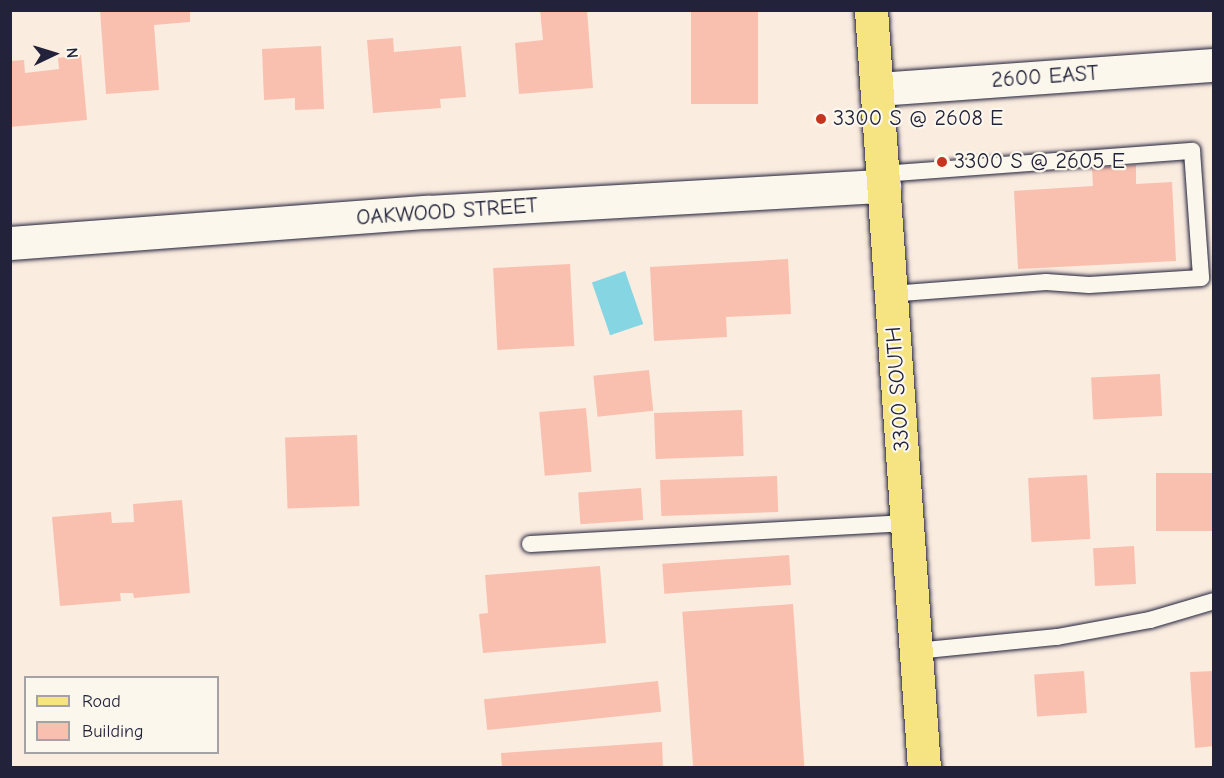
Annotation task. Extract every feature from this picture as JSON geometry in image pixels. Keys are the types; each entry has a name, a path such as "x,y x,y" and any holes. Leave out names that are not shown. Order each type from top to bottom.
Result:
{"main road":[{"name":"3300 SOUTH","path":"872,10 924,768"}],"street":[{"name":"2600 EAST","path":"877,89 1214,64"},
{"name":"OAKWOOD STREET","path":"10,243 883,180"}],"lane":[{"path":"883,180 1192,151 1201,278 1089,285 1046,282 891,294"},
{"path":"530,544 907,523"},
{"path":"916,651 1069,635 1150,620 1214,601"}],"water":[{"path":"625,271 643,324 610,335 592,282"}],"building":[{"path":"100,10 190,10 190,22 154,25 159,90 106,94"},
{"path":"540,10 587,10 593,88 519,94 515,43 543,40"},
{"path":"691,10 758,10 758,104 691,104"},
{"path":"393,38 394,52 461,46 466,97 440,99 441,108 373,113 367,40"},
{"path":"321,46 324,109 295,110 295,98 264,100 262,49"},
{"path":"81,55 87,120 10,127 10,61 24,60 25,73 59,69 58,58"},
{"path":"1136,165 1136,184 1172,182 1176,261 1018,269 1014,191 1093,186 1092,168"},
{"path":"788,259 791,314 726,317 727,337 654,341 650,267"},
{"path":"570,264 574,346 497,350 493,268"},
{"path":"649,370 653,411 598,417 593,376"},
{"path":"1160,374 1162,416 1093,420 1091,378"},
{"path":"586,408 592,472 545,476 539,412"},
{"path":"742,410 744,456 656,459 654,413"},
{"path":"357,435 359,506 288,508 285,438"},
{"path":"1156,473 1214,473 1214,531 1156,531"},
{"path":"1087,475 1090,539 1031,542 1028,478"},
{"path":"777,476 778,512 661,516 660,480"},
{"path":"641,488 643,520 580,524 578,492"},
{"path":"182,500 190,593 134,598 133,593 120,593 121,601 60,606 52,517 111,512 112,523 134,522 133,504"},
{"path":"1134,546 1136,584 1095,586 1093,548"},
{"path":"789,555 791,585 664,594 662,564"},
{"path":"600,566 606,643 483,653 479,614 488,613 485,575"},
{"path":"793,604 804,768 693,768 682,612"},
{"path":"1084,671 1087,713 1037,716 1034,674"},
{"path":"1214,671 1214,746 1195,748 1190,672"},
{"path":"658,681 661,712 487,730 484,699"},
{"path":"662,742 663,768 502,768 501,753"}],"place":[{"name":"3300 S @ 2608 E","path":"821,119"},
{"name":"3300 S @ 2605 E","path":"942,162"}]}
